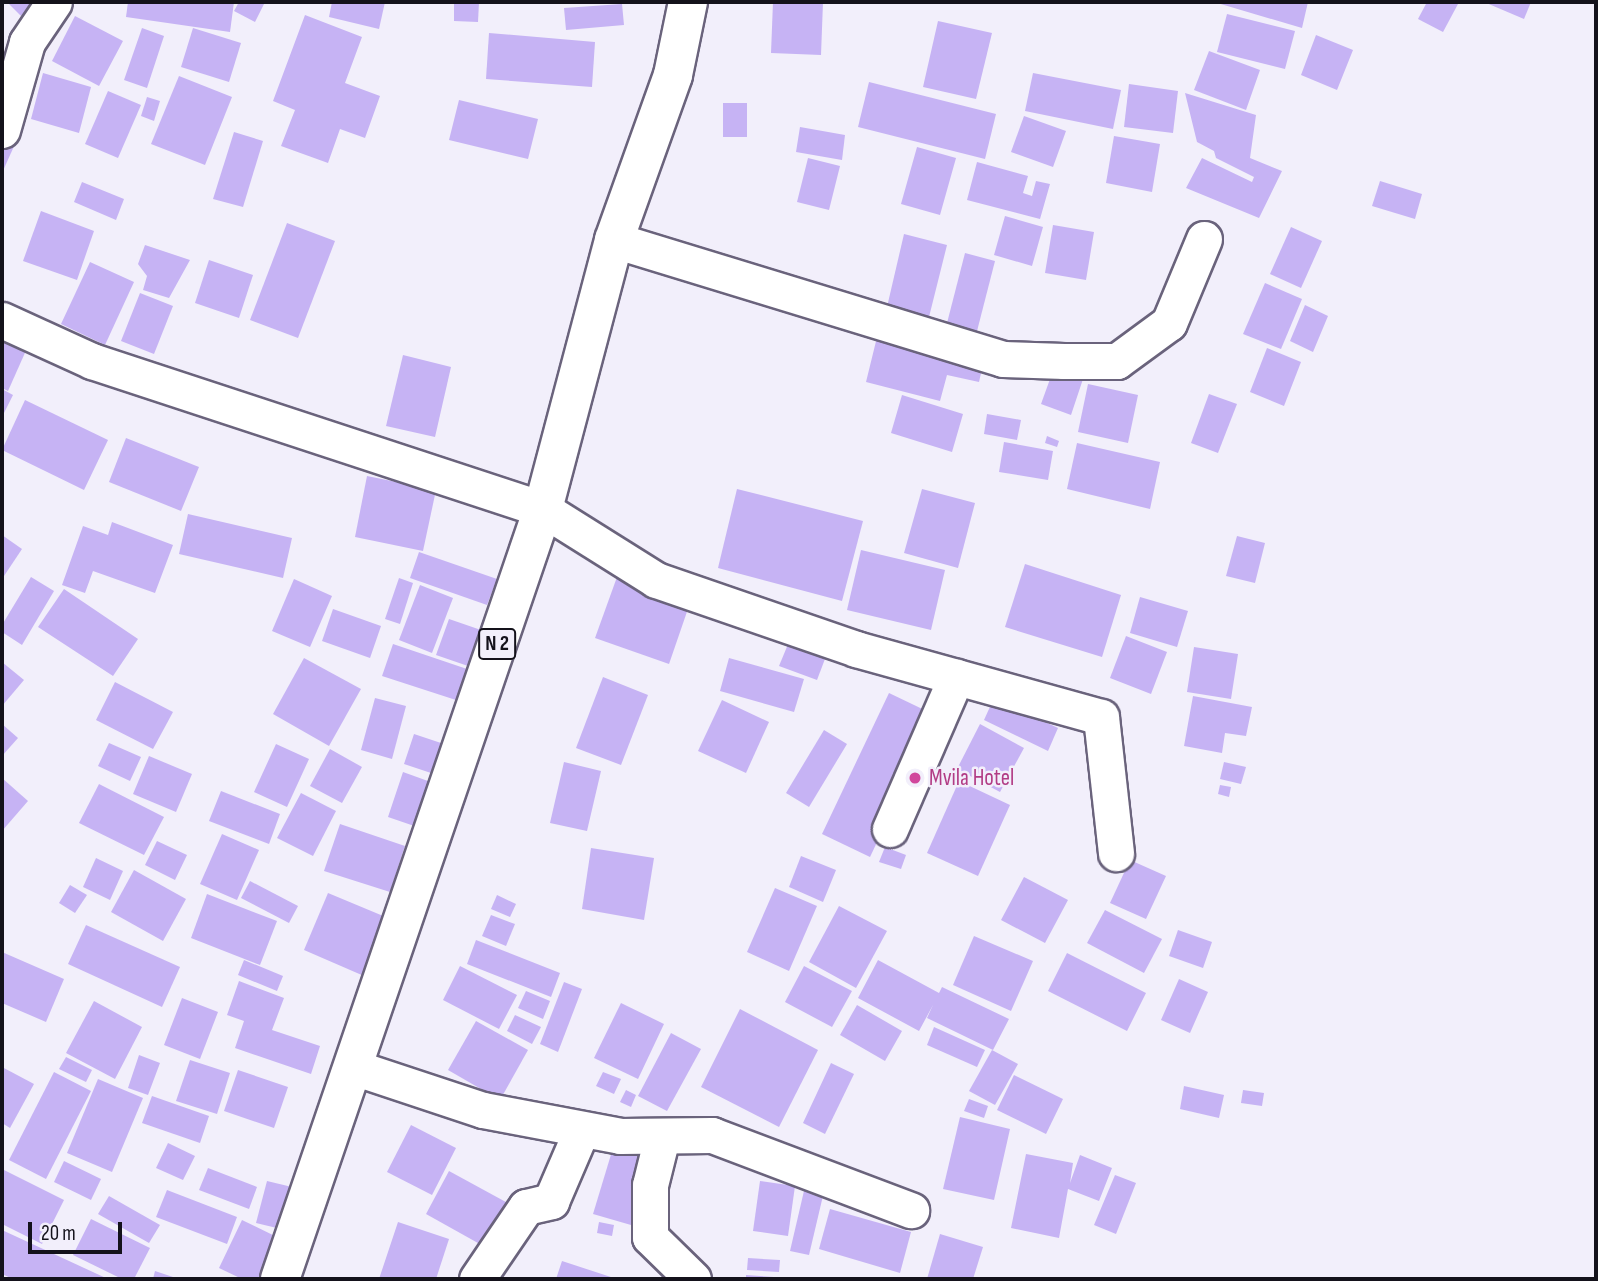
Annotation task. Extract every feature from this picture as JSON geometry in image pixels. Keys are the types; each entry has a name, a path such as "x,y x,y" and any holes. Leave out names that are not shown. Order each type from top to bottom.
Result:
{"highway":[{"name":"N 2","path":"280,1279 542,509 614,240 673,75 688,2"}],"street":[{"path":"2,131 27,43 54,2"},
{"path":"614,240 731,272 980,353 1003,359 1064,362 1117,361 1169,323 1204,239"},
{"path":"2,320 92,361 542,509 656,580 856,649 1101,717 1116,853"},
{"path":"890,829 956,677"},
{"path":"353,1067 483,1110 582,1129 662,1137 712,1135 911,1210"},
{"path":"477,1279 526,1207 551,1201 582,1129"},
{"path":"662,1137 650,1185 650,1237 693,1279"}],"building":[{"path":"7,2 35,2 21,16"},
{"path":"128,2 234,2 230,32 126,17"},
{"path":"239,2 265,2 255,22 234,11"},
{"path":"332,2 385,2 379,29 329,17"},
{"path":"454,2 479,2 478,22 454,21"},
{"path":"773,2 823,2 821,55 771,53"},
{"path":"1214,2 1308,2 1302,28"},
{"path":"1427,2 1458,4 1443,32 1418,19"},
{"path":"1484,2 1531,2 1524,19"},
{"path":"622,4 624,25 566,30 564,8"},
{"path":"1227,14 1295,31 1285,69 1217,52"},
{"path":"305,15 362,37 345,83 380,96 365,138 340,129 328,163 281,146 295,110 273,101"},
{"path":"75,16 123,41 99,86 52,61"},
{"path":"938,21 992,33 976,99 923,87"},
{"path":"142,28 164,36 147,88 124,80"},
{"path":"193,28 241,43 229,82 181,67"},
{"path":"489,33 595,42 592,87 486,79"},
{"path":"1316,35 1353,50 1337,90 1301,75"},
{"path":"1209,51 1260,70 1246,110 1194,90"},
{"path":"43,73 91,87 79,133 31,119"},
{"path":"1033,73 1121,90 1113,129 1025,111"},
{"path":"179,76 232,97 205,165 151,144"},
{"path":"869,82 996,114 985,159 858,127"},
{"path":"1129,84 1178,91 1173,133 1124,127"},
{"path":"108,91 141,105 118,158 85,144"},
{"path":"1185,93 1256,115 1250,158 1282,171 1259,218 1186,188 1202,158 1252,182 1254,177 1216,158 1214,151 1197,142"},
{"path":"147,97 160,101 154,121 141,116"},
{"path":"459,100 538,119 528,159 449,140"},
{"path":"723,103 747,103 747,137 723,137"},
{"path":"1024,116 1066,131 1053,167 1011,152"},
{"path":"800,127 845,135 842,160 796,152"},
{"path":"234,132 263,141 243,207 213,199"},
{"path":"1114,136 1160,144 1152,192 1106,183"},
{"path":"2,138 15,144 2,173"},
{"path":"917,147 956,158 940,215 901,204"},
{"path":"808,158 840,166 829,210 797,202"},
{"path":"977,162 1028,176 1023,193 1032,196 1036,181 1050,184 1040,219 967,200"},
{"path":"1380,181 1422,194 1415,219 1372,206"},
{"path":"82,182 124,199 116,220 74,202"},
{"path":"41,211 94,231 77,280 23,261"},
{"path":"1005,216 1043,227 1032,266 994,255"},
{"path":"287,223 335,241 298,338 250,320"},
{"path":"1053,225 1094,232 1086,280 1045,273"},
{"path":"1291,227 1322,241 1301,288 1270,274"},
{"path":"904,234 947,245 929,317 887,307"},
{"path":"145,245 190,260 169,298 143,290 147,276 138,264"},
{"path":"965,253 995,261 976,335 946,327"},
{"path":"209,260 253,275 239,318 195,303"},
{"path":"90,262 134,282 105,345 61,324"},
{"path":"1265,283 1302,299 1281,349 1243,334"},
{"path":"140,293 173,306 154,354 121,341"},
{"path":"1305,305 1328,316 1313,352 1290,341"},
{"path":"879,329 985,356 979,382 947,375 940,401 866,382"},
{"path":"2,334 28,346 8,391 2,388"},
{"path":"1267,348 1301,362 1284,406 1250,392"},
{"path":"403,355 451,367 435,437 386,426"},
{"path":"1054,368 1083,379 1071,415 1041,404"},
{"path":"1088,384 1138,395 1128,443 1078,432"},
{"path":"2,389 13,395 2,417"},
{"path":"1209,394 1237,404 1218,453 1191,443"},
{"path":"902,395 963,414 952,452 891,433"},
{"path":"25,400 108,440 84,490 2,450"},
{"path":"987,414 1021,420 1017,440 984,434"},
{"path":"1047,436 1059,441 1057,447 1045,443"},
{"path":"126,438 199,467 181,511 109,482"},
{"path":"1004,442 1053,451 1048,480 999,472"},
{"path":"1077,443 1160,462 1150,509 1067,489"},
{"path":"367,476 436,490 423,551 355,537"},
{"path":"737,489 863,521 842,601 718,568"},
{"path":"922,489 975,503 958,568 904,553"},
{"path":"188,514 292,538 283,578 179,554"},
{"path":"112,522 173,545 155,593 93,571 85,593 62,585 83,526 108,535"},
{"path":"2,535 22,549 4,576 2,575"},
{"path":"1237,536 1265,543 1255,583 1226,576"},
{"path":"861,550 945,570 931,630 847,610"},
{"path":"419,552 497,579 487,605 410,578"},
{"path":"1025,564 1121,595 1102,657 1005,627"},
{"path":"31,577 54,591 22,645 2,632 2,625"},
{"path":"617,577 690,603 669,664 595,638"},
{"path":"399,578 413,583 400,624 385,619"},
{"path":"294,579 332,596 310,647 272,631"},
{"path":"420,585 453,598 432,653 399,640"},
{"path":"64,589 138,639 113,676 38,627"},
{"path":"1140,597 1188,611 1177,647 1130,633"},
{"path":"333,609 381,626 370,658 322,641"},
{"path":"449,619 481,630 468,666 436,655"},
{"path":"1126,636 1167,652 1151,694 1110,678"},
{"path":"791,637 828,651 817,680 779,666"},
{"path":"393,644 470,670 459,701 382,676"},
{"path":"1194,647 1238,654 1231,699 1187,692"},
{"path":"304,658 361,689 329,746 273,714"},
{"path":"729,658 804,679 794,712 720,691"},
{"path":"2,662 24,680 2,706"},
{"path":"603,677 648,695 621,765 576,748"},
{"path":"115,682 173,712 153,749 96,720"},
{"path":"889,693 937,716 870,857 822,834"},
{"path":"1193,696 1252,707 1246,736 1225,733 1222,753 1184,746"},
{"path":"375,698 406,706 392,759 361,750"},
{"path":"994,698 1058,728 1048,751 984,720"},
{"path":"722,700 769,722 746,773 698,751"},
{"path":"2,724 18,738 2,756"},
{"path":"980,724 1024,748 1000,792 957,769"},
{"path":"824,730 847,744 809,807 786,793"},
{"path":"414,734 447,745 437,775 404,764"},
{"path":"109,743 141,757 130,781 98,766"},
{"path":"276,744 309,759 287,807 254,792"},
{"path":"330,749 362,767 342,803 310,786"},
{"path":"149,756 192,774 176,812 133,794"},
{"path":"564,762 601,771 587,831 550,823"},
{"path":"1224,762 1246,767 1241,784 1220,779"},
{"path":"403,772 439,785 423,829 388,817"},
{"path":"2,778 28,801 2,831"},
{"path":"959,781 1010,805 978,876 927,853"},
{"path":"99,784 164,817 144,855 79,823"},
{"path":"1220,785 1231,787 1229,797 1218,794"},
{"path":"221,791 280,814 269,844 209,821"},
{"path":"301,793 336,811 313,856 277,838"},
{"path":"340,824 405,846 390,892 324,871"},
{"path":"222,834 259,850 237,900 200,884"},
{"path":"157,841 187,855 175,880 145,865"},
{"path":"885,847 906,855 901,869 879,862"},
{"path":"591,848 654,858 644,920 582,909"},
{"path":"801,856 836,870 823,902 789,887"},
{"path":"96,858 123,871 110,900 83,887"},
{"path":"1130,860 1166,876 1146,919 1110,903"},
{"path":"134,870 186,899 163,941 111,912"},
{"path":"1024,877 1068,900 1045,943 1001,920"},
{"path":"250,881 298,906 289,923 241,898"},
{"path":"70,885 87,895 75,913 59,903"},
{"path":"775,888 817,906 789,971 747,952"},
{"path":"328,893 388,918 364,976 304,950"},
{"path":"207,894 277,921 260,965 191,938"},
{"path":"497,895 516,904 510,917 491,909"},
{"path":"839,906 887,931 856,988 809,962"},
{"path":"1105,910 1162,939 1144,973 1087,943"},
{"path":"491,915 515,924 506,946 482,936"},
{"path":"86,925 180,967 162,1007 68,964"},
{"path":"1178,930 1212,942 1203,968 1169,956"},
{"path":"974,936 1033,961 1011,1011 953,985"},
{"path":"476,940 560,973 551,997 467,964"},
{"path":"2,952 64,979 46,1022 2,1003"},
{"path":"1067,953 1146,993 1127,1031 1048,991"},
{"path":"244,960 283,976 277,991 238,975"},
{"path":"878,960 939,993 942,987 1009,1019 993,1050 927,1018 933,1005 919,1031 858,998"},
{"path":"460,966 517,995 499,1029 443,1000"},
{"path":"804,966 852,991 832,1027 785,1002"},
{"path":"1179,979 1208,992 1190,1033 1161,1020"},
{"path":"239,981 284,998 272,1030 320,1046 311,1074 235,1048 244,1021 227,1015"},
{"path":"564,982 582,989 558,1052 540,1044"},
{"path":"526,991 550,1001 543,1019 518,1008"},
{"path":"182,998 218,1012 200,1059 164,1045"},
{"path":"94,1001 142,1027 115,1079 66,1053"},
{"path":"621,1003 664,1024 638,1079 594,1058"},
{"path":"857,1005 902,1031 885,1061 840,1035"},
{"path":"740,1009 818,1050 779,1127 701,1087"},
{"path":"515,1015 541,1027 532,1044 507,1031"},
{"path":"476,1021 528,1050 500,1100 448,1070"},
{"path":"934,1027 985,1050 977,1067 927,1045"},
{"path":"671,1033 701,1049 667,1111 638,1096"},
{"path":"992,1050 1018,1064 995,1105 969,1091"},
{"path":"139,1055 160,1063 148,1095 128,1088"},
{"path":"66,1057 92,1070 86,1082 59,1069"},
{"path":"190,1060 230,1073 217,1114 176,1101"},
{"path":"831,1063 854,1074 825,1134 803,1123"},
{"path":"2,1067 34,1084 10,1128 2,1123"},
{"path":"238,1070 288,1087 274,1128 224,1111"},
{"path":"54,1072 91,1091 46,1179 9,1160"},
{"path":"603,1072 621,1079 614,1094 596,1086"},
{"path":"1014,1075 1063,1099 1046,1134 997,1110"},
{"path":"98,1079 143,1098 112,1172 67,1153"},
{"path":"1184,1086 1224,1095 1219,1118 1180,1109"},
{"path":"626,1090 636,1095 631,1107 620,1102"},
{"path":"1243,1090 1264,1093 1262,1106 1241,1103"},
{"path":"152,1096 209,1116 200,1143 142,1123"},
{"path":"969,1099 988,1106 984,1118 964,1111"},
{"path":"960,1117 1010,1129 994,1200 943,1189"},
{"path":"411,1125 456,1148 432,1195 387,1172"},
{"path":"616,1138 653,1150 631,1225 593,1214"},
{"path":"168,1143 195,1156 183,1180 156,1168"},
{"path":"1026,1154 1073,1163 1070,1183 1080,1155 1112,1168 1099,1201 1068,1189 1059,1238 1011,1228"},
{"path":"64,1161 101,1179 91,1200 54,1182"},
{"path":"208,1168 257,1187 249,1209 199,1190"},
{"path":"2,1169 64,1200 42,1244 2,1224"},
{"path":"449,1171 526,1213 503,1257 426,1214"},
{"path":"1115,1175 1136,1183 1116,1234 1094,1225"},
{"path":"807,1178 826,1183 809,1255 790,1251"},
{"path":"267,1181 292,1187 281,1229 256,1223"},
{"path":"760,1181 795,1186 788,1236 753,1231"},
{"path":"167,1190 237,1217 227,1244 156,1217"},
{"path":"109,1196 160,1225 149,1243 98,1214"},
{"path":"830,1209 911,1232 900,1273 819,1249"},
{"path":"91,1219 150,1248 134,1279 122,1279 73,1255"},
{"path":"242,1220 283,1240 264,1279 242,1279 219,1268"},
{"path":"398,1222 449,1239 436,1279 379,1279"},
{"path":"599,1222 614,1225 612,1236 597,1233"},
{"path":"2,1230 108,1279 13,1279 2,1274"},
{"path":"940,1234 983,1247 973,1279 927,1279"},
{"path":"748,1258 780,1260 779,1272 747,1270"},
{"path":"562,1261 617,1279 556,1279"},
{"path":"155,1271 179,1279 153,1279"},
{"path":"746,1275 774,1277 774,1279 746,1279"}],"place":[{"name":"Mvila Hotel","path":"915,778"}]}
